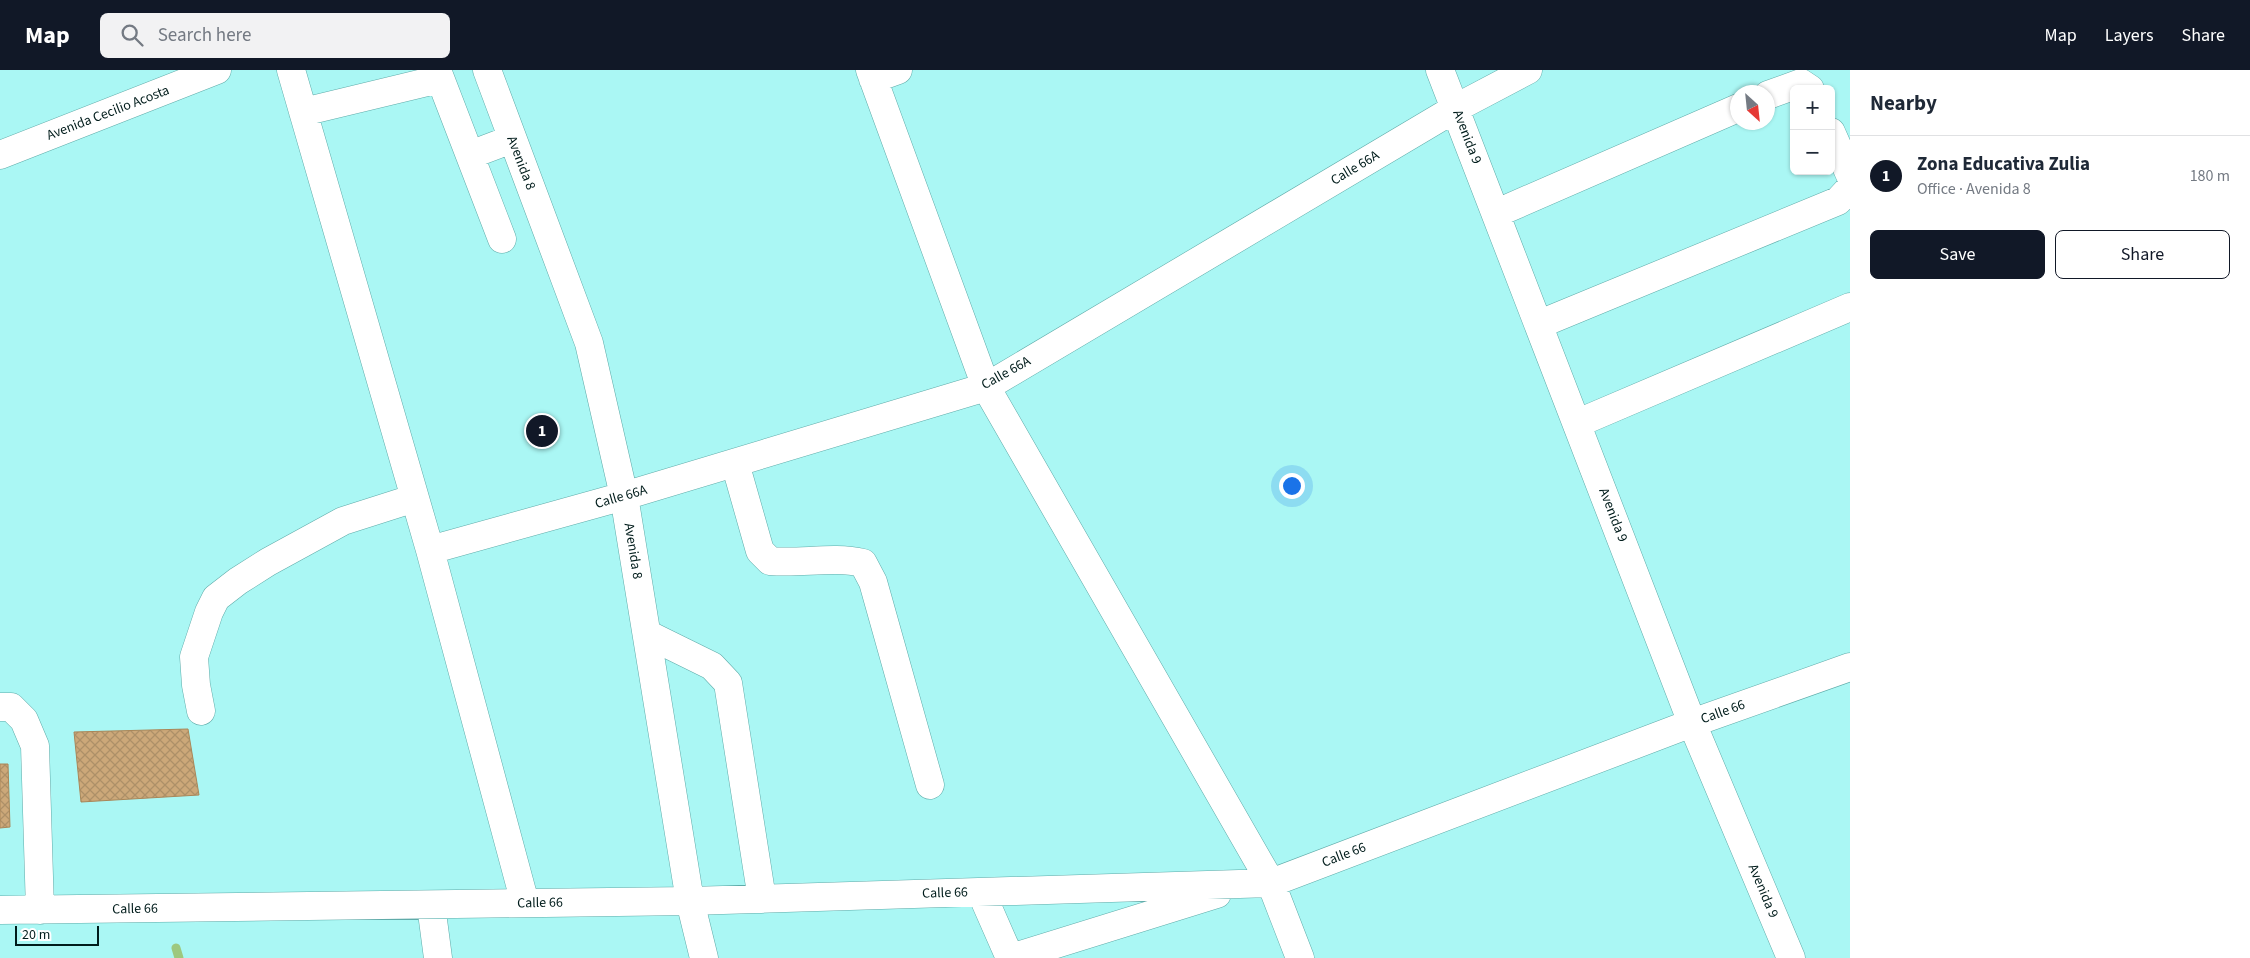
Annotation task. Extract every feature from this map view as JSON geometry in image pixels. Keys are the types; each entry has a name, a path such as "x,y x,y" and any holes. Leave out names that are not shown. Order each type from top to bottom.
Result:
{"street":[{"name":"Avenida Cecilio Acosta","path":"0,155 217,70"},
{"path":"291,70 430,550 525,903"},
{"name":"Avenida 8","path":"487,70 589,342 624,496 690,901 704,958"},
{"path":"898,70 871,75 986,386 1300,958"},
{"name":"Avenida 9","path":"1440,70 1540,324 1692,723 1790,958"},
{"name":"Calle 66A","path":"430,550 624,496 986,386 1456,108 1528,70"},
{"path":"303,112 439,75 502,239"},
{"path":"1791,85 1802,83 1805,85"},
{"path":"1775,92 1790,85"},
{"path":"1497,213 1730,111"},
{"path":"470,155 512,139"},
{"path":"1835,141 1850,175"},
{"path":"1540,324 1838,201 1850,188"},
{"path":"1578,423 1850,307"},
{"path":"735,463 760,551 770,561 794,563 848,560 862,564 873,582 930,785"},
{"path":"201,711 196,686 194,657 209,612 216,598 238,580 268,562 343,522 415,498"},
{"path":"647,634 712,666 728,683 762,899"},
{"name":"Calle 66","path":"0,910 690,901 1260,883 1850,666"},
{"path":"0,707 11,707 24,720 36,746 40,910"},
{"path":"982,892 1011,958 1260,883"},
{"path":"431,905 438,958"}],"building":[{"path":"188,729 199,795 81,802 74,732"},
{"path":"0,764 8,764 10,827 0,828"}],"waterway":[{"path":"176,948 179,958"}],"place":[{"name":"Zona Educativa Zulia","path":"542,431"}]}
